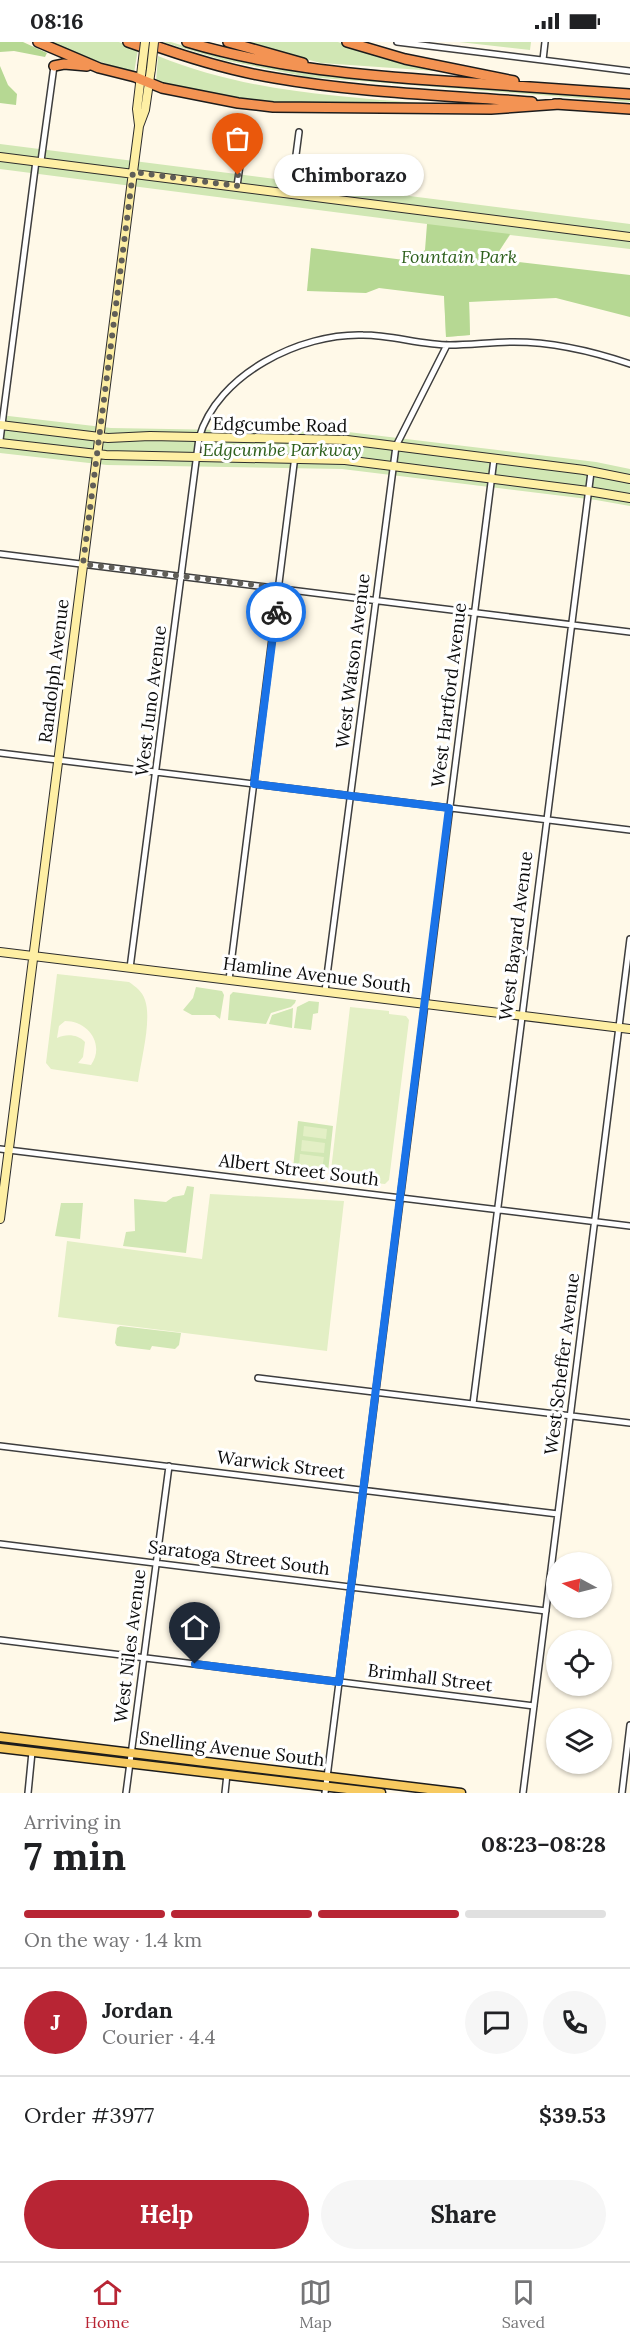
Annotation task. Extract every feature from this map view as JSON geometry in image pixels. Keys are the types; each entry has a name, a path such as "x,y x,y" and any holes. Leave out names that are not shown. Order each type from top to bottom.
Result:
{"highway":[{"path":"38,42 99,68 162,88 238,103 290,108 491,109 560,104"},
{"path":"128,42 177,59 324,86 630,110"},
{"path":"144,42 217,66"},
{"path":"188,42 275,64 334,71 630,94"},
{"path":"228,42 334,71"},
{"path":"347,42 405,59 539,87"},
{"path":"53,71 64,64 99,68"}],"main road":[{"name":"Snelling Avenue South","path":"0,1737 227,1774 326,1785 461,1793"},
{"name":"Snelling Avenue South","path":"0,1748 131,1758 381,1793"}],"street":[{"name":"Randolph Avenue","path":"0,1219 139,126 145,110 144,42"},
{"name":"Randolph Avenue","path":"146,68 154,42"},
{"path":"397,42 448,45 630,71"},
{"path":"543,60 545,42"},
{"path":"0,441 38,161 53,71"},
{"path":"237,186 246,124"},
{"path":"291,194 299,132"},
{"path":"0,157 133,172 630,237"},
{"path":"199,438 203,425 233,387 260,364 290,349 326,338 362,334 447,345 536,342 580,349 630,364"},
{"name":"West Watson Avenue","path":"326,992 396,446 447,345"},
{"name":"Edgcumbe Road","path":"1,425 99,437 347,440 630,479"},
{"name":"West Juno Avenue","path":"130,968 199,438"},
{"path":"229,980 297,440"},
{"name":"Edgcumbe Road","path":"0,441 97,454 345,460 630,498"},
{"name":"West Hartford Avenue","path":"326,1785 494,459"},
{"name":"West Bayard Avenue","path":"472,1404 591,472"},
{"path":"0,554 630,632"},
{"path":"0,753 630,830"},
{"name":"West Scheffer Avenue","path":"553,1552 630,939"},
{"name":"Hamline Avenue South","path":"0,952 630,1029"},
{"name":"Albert Street South","path":"0,1149 630,1226"},
{"path":"258,1378 630,1423"},
{"name":"Warwick Street","path":"0,1446 558,1514"},
{"name":"West Niles Avenue","path":"126,1793 169,1466"},
{"name":"Saratoga Street South","path":"0,1544 546,1611"},
{"name":"West Scheffer Avenue","path":"523,1793 546,1611"},
{"name":"Brimhall Street","path":"0,1640 534,1706"},
{"path":"622,1793 630,1725"},
{"path":"28,1793 32,1752"},
{"path":"225,1793 227,1774"}],"green space":[{"path":"0,42 23,42 47,53 45,57 14,51 0,52"},
{"path":"48,42 119,42 138,49 134,73 68,51"},
{"path":"162,42 171,42 223,58 308,74 630,100 630,102 308,77 223,60"},
{"path":"239,42 338,42 394,61 436,69 436,71 321,63"},
{"path":"459,42 531,42 530,50"},
{"path":"158,56 221,77 254,84 319,94 419,103 419,105 291,106 239,101 156,82"},
{"path":"0,66 8,85 17,94 16,105 0,103"},
{"name":"Fountain Park","path":"0,144 630,224 630,249 510,235 469,295 470,335 446,337 444,291 427,224 0,169"},
{"name":"Fountain Park","path":"427,224 510,234 494,259 630,275 630,317 556,298 469,302 470,335 446,337 444,296 379,288 366,293 307,291 311,248 412,261 425,250"},
{"name":"Edgcumbe Parkway","path":"0,415 111,428 348,432 596,462 630,469 630,506 342,469 107,465 0,453"},
{"path":"57,974 129,982 140,992 145,1000 147,1018 138,1082 51,1069 46,1063","holes":["65,1021 74,1022 87,1030 95,1042 95,1057 91,1065 78,1063 83,1057 85,1042 82,1039 71,1035 57,1038 59,1026"]},
{"path":"196,987 222,991 224,995 220,1019 215,1015 192,1015 183,1010 193,998"},
{"path":"233,992 296,1000 291,1007 271,1013 266,1024 228,1020 230,995"},
{"path":"309,1001 319,1002 318,1013 313,1014 311,1030 294,1028 297,1007"},
{"path":"350,1007 389,1011 389,1014 406,1016 409,1020 389,1180 385,1184 330,1179"},
{"path":"293,1008 292,1028 269,1024 272,1015"},
{"path":"298,1121 333,1126 328,1172 293,1168"},
{"path":"304,1126 327,1129 326,1139 303,1136"},
{"path":"302,1140 325,1143 324,1153 301,1151"},
{"path":"300,1154 324,1157 322,1168 299,1165"},
{"path":"187,1186 194,1187 186,1253 123,1246 126,1232 135,1231 134,1199 166,1202 173,1197 184,1195"},
{"path":"210,1194 344,1201 327,1351 58,1317 67,1241 202,1259"},
{"path":"61,1203 83,1203 80,1239 55,1236"},
{"path":"120,1326 181,1333 179,1345 175,1349 152,1346 150,1350 117,1346 115,1343 117,1328"}],"way so far":[{"path":"238,175 237,186 133,172 83,564 279,588 276,612"}],"place":[{"name":"Chimborazo","path":"238,175"}],"route":[{"path":"195,1664 339,1682 449,808 254,784 276,612"}]}
